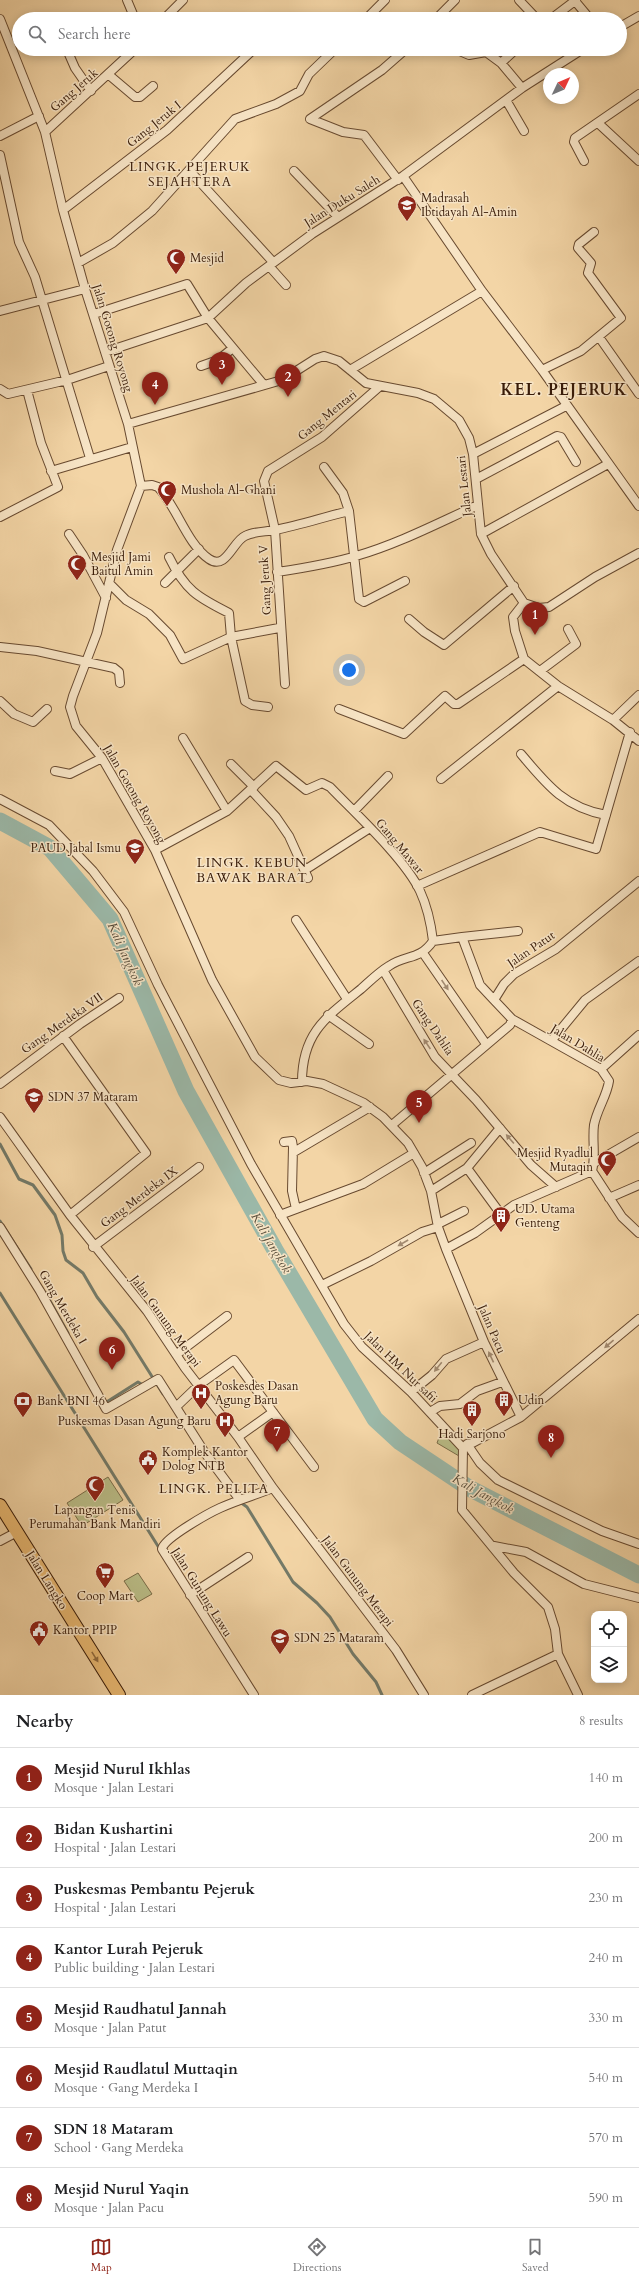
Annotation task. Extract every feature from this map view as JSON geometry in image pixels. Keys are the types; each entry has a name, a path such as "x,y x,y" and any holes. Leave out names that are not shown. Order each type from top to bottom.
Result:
{"main road":[{"name":"Jalan Langko","path":"0,1505 119,1695"}],"street":[{"path":"127,0 132,12"},
{"path":"171,12 183,0"},
{"path":"373,12 386,0"},
{"path":"443,12 455,0"},
{"path":"519,0 530,12"},
{"path":"560,12 576,0 585,12"},
{"path":"627,23 639,16"},
{"name":"Jalan Gotong Royong","path":"0,19 12,49"},
{"name":"Jalan Gotong Royong","path":"15,56 45,132 63,210 85,289 128,424 141,486 117,550 106,598 86,663 70,707 76,726 102,758 155,850 212,980 247,1046 261,1066 279,1080 291,1083 316,1082 323,1084 370,1107 392,1125 414,1153 424,1173 431,1191 438,1225 446,1249"},
{"path":"70,56 91,92"},
{"name":"Gang Jeruk","path":"45,132 91,92 129,56"},
{"name":"Gang Jeruk I","path":"63,210 176,123 247,56"},
{"path":"78,263 113,243 147,216 235,119 276,104 300,91 309,74 328,56"},
{"path":"398,56 382,70 310,119 343,132 364,136 400,178 482,291 542,370 566,406 639,506"},
{"path":"491,56 501,63 522,88"},
{"path":"501,63 508,56"},
{"name":"Jalan Duku Saleh","path":"105,352 208,318 246,283 271,264 338,217 400,178 522,88 571,56"},
{"path":"109,75 135,97 140,97 154,86"},
{"path":"584,161 574,140 639,94"},
{"path":"506,100 524,131"},
{"path":"0,136 39,116"},
{"path":"598,123 616,142 638,159"},
{"path":"0,155 19,242 35,276 90,458"},
{"path":"189,170 271,264 286,285"},
{"path":"294,171 338,217"},
{"path":"542,370 581,351 621,317 588,274 591,263 578,248 579,244 594,232"},
{"path":"94,314 186,284 208,318 264,385"},
{"path":"0,311 85,289"},
{"path":"350,370 482,291"},
{"path":"599,337 639,394"},
{"path":"202,366 218,360 233,348"},
{"name":"Jalan Lestari","path":"128,424 282,380 315,359 324,356 339,361 361,380 379,387 418,393 434,399 447,408 459,420 468,438 473,454 481,534 491,554 514,586 524,603"},
{"path":"0,389 8,394 27,390 67,380 109,366"},
{"name":"Gang Mentari","path":"268,471 322,437 379,387"},
{"path":"0,517 56,489 57,485 41,443 27,390"},
{"path":"473,454 566,406"},
{"path":"476,479 557,436 561,437 576,462"},
{"path":"51,471 90,458 132,447"},
{"path":"481,534 608,464"},
{"path":"324,467 343,493 349,511 356,556 359,599 362,601 405,581"},
{"name":"Gang Jeruk V","path":"109,583 126,600 145,612 170,635 183,659 231,638 280,628 275,530 264,481 268,471"},
{"path":"141,486 154,485 160,489 200,549 165,583"},
{"path":"277,572 303,569 356,556 392,543 478,505"},
{"path":"275,530 349,511"},
{"name":"Gang Jeruk V","path":"200,549 211,560 220,562 227,558 234,545 245,535 275,530"},
{"path":"69,534 84,555 106,598"},
{"path":"639,553 595,577 549,607 539,608 524,603 513,617 514,631 524,658 558,686 613,720 630,732 639,741"},
{"path":"168,557 181,581 199,597 229,614 231,638 245,701 252,705 268,707"},
{"path":"409,619 424,632 444,645 514,586"},
{"path":"280,628 284,684"},
{"path":"540,671 576,644 568,629"},
{"path":"0,647 37,651 117,669 120,683"},
{"path":"339,709 404,734 445,696 454,704 458,704 524,658"},
{"path":"441,779 558,686"},
{"path":"613,720 639,695"},
{"path":"0,701 14,714 33,722 47,709"},
{"path":"417,886 540,832 596,849 630,732"},
{"path":"183,738 227,811"},
{"path":"521,754 550,789 564,800 582,808 606,815"},
{"path":"55,771 70,774 102,758"},
{"path":"231,764 276,817 289,836 308,878"},
{"name":"Gang Mawar","path":"155,850 227,811 253,789 276,766 306,790 326,784 370,828 401,864 417,886 428,915 433,941"},
{"path":"354,811 388,776"},
{"path":"0,799 49,825 93,871 124,912 158,985 280,1215 363,1184 414,1153"},
{"path":"305,870 370,828"},
{"name":"Jalan Patut","path":"494,1000 504,984 514,974 556,949 639,881"},
{"path":"296,920 347,999"},
{"path":"302,1082 302,1066 307,1046 314,1033 328,1015 383,970 395,962 417,956 433,941 518,931"},
{"path":"392,1125 486,1044 505,1030 512,1020 480,985 462,937"},
{"path":"423,952 486,1044"},
{"path":"552,1040 585,1000 639,961"},
{"name":"Gang Dahlia","path":"383,970 435,1057 452,1074 531,1165 556,1187"},
{"name":"Gang Merdeka VII","path":"0,1084 63,1036 119,998"},
{"path":"328,1015 369,1044"},
{"name":"Jalan Dahlia","path":"512,1020 552,1040 601,1069 609,1081 608,1091 599,1108 594,1126 593,1167"},
{"path":"601,1069 639,1035"},
{"path":"63,1036 146,1153 70,1215"},
{"path":"294,1152 370,1107"},
{"name":"Jalan Gunung Merapi","path":"0,1117 93,1247 147,1311 185,1368 238,1437 273,1488 396,1650 424,1695"},
{"path":"431,1191 443,1185 467,1168 500,1128"},
{"path":"446,1249 475,1233 500,1213 524,1200 556,1187 593,1167 639,1137"},
{"path":"284,1142 292,1141 294,1152 292,1191 296,1210"},
{"path":"424,1173 471,1143"},
{"name":"Gang Merdeka IX","path":"93,1247 199,1167"},
{"path":"593,1167 609,1198 627,1223 639,1233"},
{"path":"467,1168 500,1213"},
{"path":"609,1198 639,1185"},
{"path":"322,1285 371,1261 422,1232 464,1211"},
{"name":"Jalan HM Nur safii","path":"280,1215 298,1241 344,1324 362,1347 411,1392 464,1448 498,1480 602,1531 639,1544"},
{"name":"Gang Merdeka I","path":"0,1227 40,1291 106,1409 154,1381 176,1407 204,1453 238,1501"},
{"name":"Jalan Pacu","path":"446,1249 484,1342 502,1382 521,1417"},
{"path":"177,1354 227,1316"},
{"path":"578,1695 558,1654 555,1629 548,1607 514,1573 494,1546 462,1510 464,1448 521,1417 639,1319"},
{"path":"411,1392 432,1375 446,1359 484,1342"},
{"path":"176,1407 199,1385 234,1360 314,1467"},
{"path":"430,1412 440,1406 460,1404 478,1391 502,1382"},
{"path":"238,1437 273,1412"},
{"name":"Jalan Gunung Lawu","path":"254,1695 163,1552 162,1546 219,1508 273,1488"},
{"path":"0,1541 17,1532"},
{"path":"494,1546 526,1552 584,1584 639,1598"},
{"path":"190,1595 248,1557"},
{"path":"472,1695 558,1654"}],"green space":[{"path":"443,1427 460,1448 459,1456 437,1443"},
{"name":"Lapangan Tenis Perumahan Bank Mandiri","path":"108,1477 123,1500 82,1526 67,1503"},
{"path":"138,1573 152,1594 138,1602 124,1581"}],"waterway":[{"name":"Kali Jangkok","path":"0,821 50,848 110,919 186,1091 275,1250 375,1419 400,1442 469,1488 639,1575"},
{"path":"0,1144 19,1179 33,1185 55,1215 62,1235 63,1251 66,1260 83,1273 97,1297 124,1332 163,1394"},
{"path":"0,1221 31,1269"},
{"path":"45,1292 68,1333"},
{"path":"0,1293 161,1551"},
{"path":"105,1403 138,1382 143,1385"},
{"path":"240,1502 247,1507 293,1582 317,1603 330,1617 353,1654 376,1682 382,1695"}],"place":[{"name":"Madrasah Ibtidayah Al-Amin","path":"407,222"},
{"name":"Mesjid","path":"176,275"},
{"name":"Puskesmas Pembantu Pejeruk","path":"222,385"},
{"name":"Bidan Kushartini","path":"288,397"},
{"name":"Kantor Lurah Pejeruk","path":"155,405"},
{"name":"Mushola Al-Ghani","path":"167,507"},
{"name":"Mesjid Jami Baitul Amin","path":"77,581"},
{"name":"Mesjid Nurul Ikhlas","path":"535,635"},
{"name":"PAUD Jabal Ismu","path":"135,865"},
{"name":"SDN 37 Mataram","path":"34,1114"},
{"name":"Mesjid Raudhatul Jannah","path":"419,1123"},
{"name":"Mesjid Ryadlul Mutaqin","path":"607,1177"},
{"name":"UD. Utama Genteng","path":"501,1233"},
{"name":"Mesjid Raudlatul Muttaqin","path":"112,1370"},
{"name":"Poskesdes Dasan Agung Baru","path":"201,1410"},
{"name":"Udin","path":"504,1417"},
{"name":"Bank BNI 46","path":"23,1418"},
{"name":"Hadi Sarjono","path":"472,1427"},
{"name":"Puskesmas Dasan Agung Baru","path":"225,1438"},
{"name":"SDN 18 Mataram","path":"277,1452"},
{"name":"Mesjid Nurul Yaqin","path":"551,1458"},
{"name":"Komplek Kantor Dolog NTB","path":"148,1476"},
{"name":"Lapangan Tenis Perumahan Bank Mandiri","path":"95,1502"},
{"name":"Coop Mart","path":"105,1589"},
{"name":"Kantor PPIP","path":"39,1647"},
{"name":"SDN 25 Mataram","path":"280,1655"}],"district":[{"name":"LINGK. PEJERUK SEJAHTERA","path":"190,174"},
{"name":"KEL. PEJERUK","path":"564,390"},
{"name":"LINGK. KEBUN BAWAK BARAT","path":"252,870"},
{"name":"LINGK. PELITA","path":"214,1489"}]}
